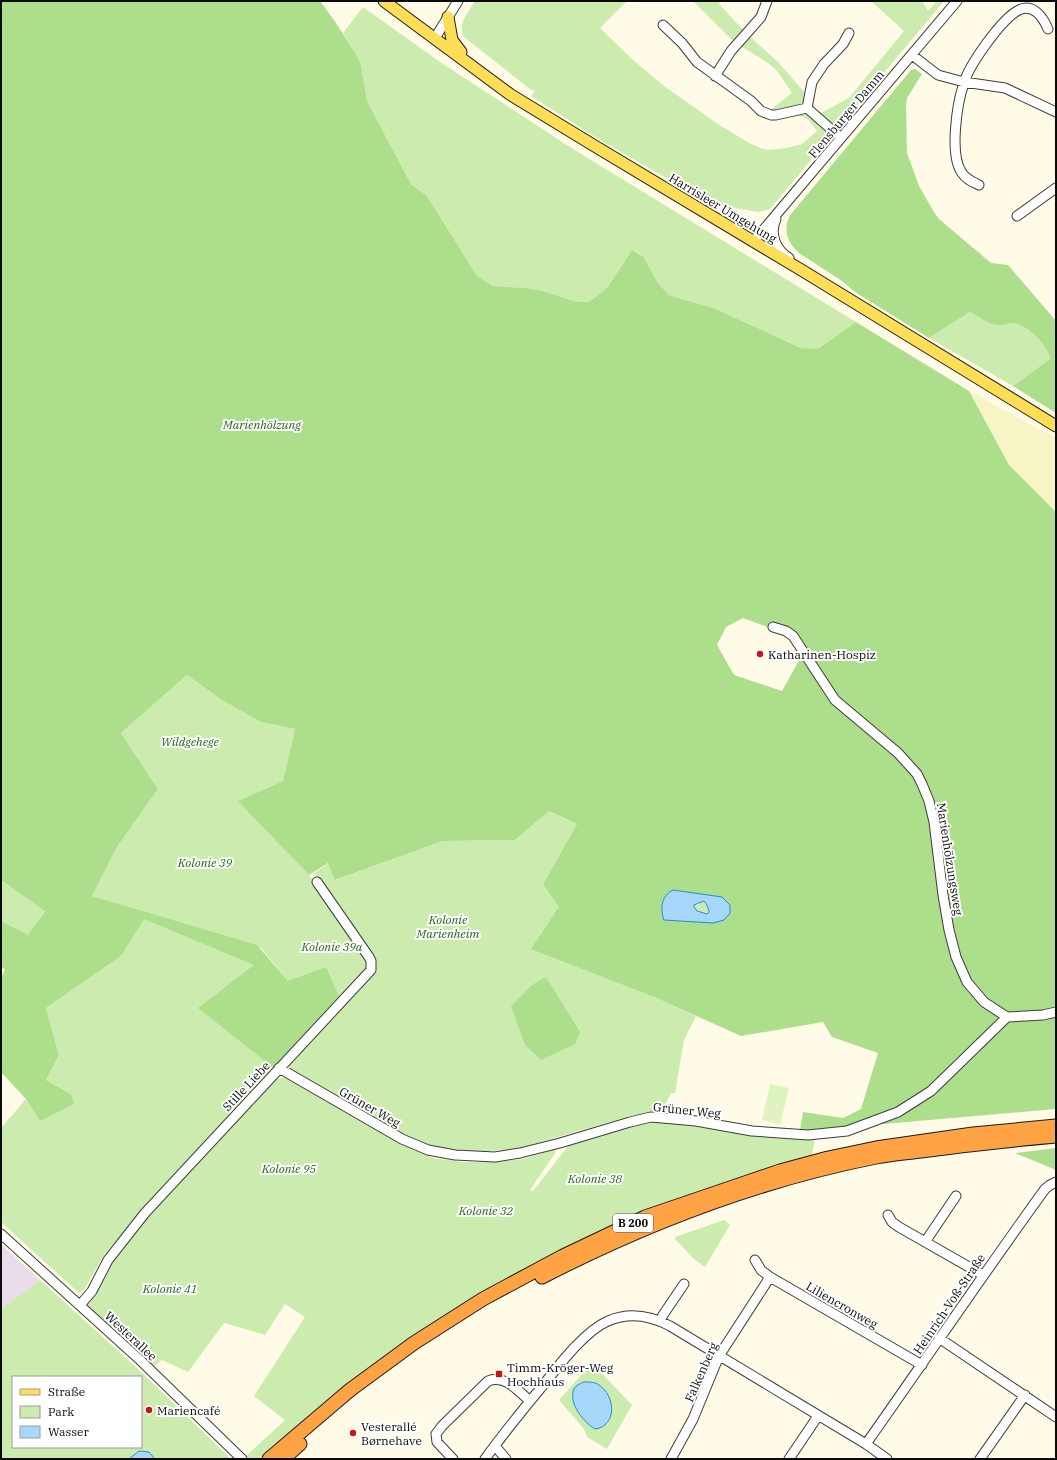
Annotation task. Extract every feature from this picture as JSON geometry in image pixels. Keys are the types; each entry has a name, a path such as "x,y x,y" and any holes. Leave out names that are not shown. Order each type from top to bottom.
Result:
{"highway":[{"name":"B 200","path":"269,1459 350,1390 420,1339 483,1299 563,1256 645,1217 780,1171 828,1158 876,1148 973,1134 1056,1126"},
{"name":"B 200","path":"283,1459 356,1395 420,1349 488,1306 568,1264 649,1227 715,1202 782,1180 830,1167 878,1157 974,1144 1056,1136"}],"main road":[{"name":"Harrisleer Umgehung","path":"384,1 511,95 1056,426"},
{"path":"448,17 452,40 467,61"}],"street":[{"path":"435,38 458,1"},
{"path":"715,76 731,51 761,17 767,1"},
{"name":"Flensburger Damm","path":"753,242 957,1"},
{"path":"979,184 968,180 961,171 955,155 957,119 964,82 989,39 1010,17 1019,10 1026,8 1040,14 1045,20 1048,29"},
{"path":"663,25 678,38 697,62 742,94 762,111 771,115 782,115 807,108"},
{"path":"807,108 812,82 824,64 843,44 849,33"},
{"path":"912,56 938,75 964,82 1005,88 1056,112"},
{"path":"807,108 841,138"},
{"path":"1017,216 1056,188"},
{"path":"779,212 773,225 773,233 779,250 815,273 828,287"},
{"name":"Marienhölzungsweg","path":"773,627 786,630 793,636 835,700 898,753 917,774 929,801 934,822 943,895 949,930 956,957 964,976 975,992 990,1006 1006,1017"},
{"name":"Stille Liebe","path":"80,1305 92,1291 108,1260 145,1214 371,970 372,966 369,957 317,882"},
{"path":"1006,1017 1043,1015 1056,1012"},
{"name":"Grüner Weg","path":"279,1068 402,1139 428,1150 455,1155 495,1157 560,1144 630,1122 652,1117 696,1121 752,1131 808,1135 847,1131 898,1112 931,1091 1006,1017"},
{"name":"Heinrich-Voß-Straße","path":"866,1444 983,1275 1045,1189 1056,1182"},
{"path":"925,1242 956,1196"},
{"path":"888,1215 892,1222 899,1227 975,1269 983,1275"},
{"name":"Westerallee","path":"1,1234 151,1371 242,1459"},
{"name":"Liliencronweg","path":"755,1260 761,1270 770,1277 922,1365"},
{"name":"Falkenberg","path":"670,1459 693,1419 719,1356 770,1277"},
{"path":"660,1321 684,1284"},
{"path":"485,1459 530,1401 578,1344 594,1330 617,1318 640,1316 660,1321 866,1444 887,1459"},
{"path":"939,1338 1056,1417"},
{"path":"452,1459 438,1442 436,1434 442,1426 488,1381 494,1378 508,1382 530,1401"},
{"path":"980,1459 1025,1395"},
{"path":"789,1459 818,1416"},
{"path":"494,1446 506,1459"}],"shaded area":[{"path":"969,391 1056,438 1056,512 1009,465"},
{"path":"1,1244 40,1280 1,1309"}],"green space":[{"name":"Marienhölzung","path":"1,1 320,1 357,56 361,65 367,101 411,184 427,196 477,276 493,286 526,288 543,291 577,302 589,302 609,285 632,250 644,258 658,283 669,295 716,309 801,348 819,348 856,322 969,391 1009,465 1056,512 1056,1109 842,1129 800,1130 803,1112 843,1118 861,1109 878,1053 832,1037 823,1022 741,1036 652,996 531,949 559,907 543,884 577,824 549,811 515,840 443,841 335,880 328,863 309,875 238,801 283,781 295,729 261,722 222,700 187,675 121,733 158,789 117,847 92,896 257,945 288,981 326,967 340,999 275,1069 198,1008 254,965 144,919 121,956 46,1008 59,1055 46,1080 71,1094 74,1104 40,1121 26,1099 1,1072 1,978 5,970 1,966 1,921 28,935 45,911 1,880","holes":["743,618 789,635 802,655 782,691 734,675 717,645 726,627","673,890 722,897 713,923 668,893"]},
{"path":"475,1 627,1 600,28 632,59 664,86 718,124 749,143 763,149 770,150 802,144 817,131 807,119 802,117 797,116 779,120 767,120 761,117 792,93 777,71 768,63 734,42 693,1 721,1 719,4 745,32 779,63 813,102 814,108 819,114 849,98 904,31 872,2 873,1 922,1 928,11 937,1 944,1 770,209 758,212 712,204 600,140 531,96 535,91 530,89 464,37 462,27 464,18"},
{"path":"363,7 440,62 573,149 856,322 815,350 801,348 716,309 669,295 658,283 652,272 632,250 609,285 589,302 577,302 543,291 526,288 493,286 477,276 427,196 411,184 367,101 361,65 343,33"},
{"path":"915,69 922,74 907,98 907,153 919,186 939,219 991,263 1008,265 1056,321 1056,413 1013,386 1050,359 1046,348 1036,336 1024,327 1014,323 1000,326 992,324 970,312 929,338 855,292 842,281 799,253 789,240 786,230 788,219 791,214 911,70"},
{"path":"970,312 986,322 1000,326 1014,323 1019,324 1036,336 1046,348 1050,359 1013,386 929,338"},
{"path":"187,675 222,700 261,722 295,729 283,781 239,801 309,875 368,959 368,969 340,999 288,981 261,948 92,896 117,847 158,789 121,733"},
{"name":"Kolonie Marienheim","path":"549,811 577,824 543,884 652,996 696,1016 684,1040 675,1093 671,1093 662,1111 630,1116 517,1149 459,1151 431,1147 402,1133 290,1070 289,1064 372,972 373,958 314,873 329,863 336,880 443,841 515,840"},
{"path":"1,880 45,910 28,936 1,921"},
{"path":"703,901 709,912 707,914 697,911 694,907 694,905 698,905"},
{"path":"143,918 255,965 275,1069 105,1253 84,1290 79,1293 1,1222 1,1128 26,1099 40,1121 71,1094 46,1080 59,1055 46,1008 121,956"},
{"path":"546,977 580,1032 575,1044 541,1060 525,1045 511,1006 532,985"},
{"path":"286,1077 395,1140 433,1158 463,1162 498,1162 523,1159 556,1149 555,1153 530,1190 533,1191 568,1146 574,1142 641,1122 664,1121 752,1134 815,1138 812,1156 747,1174 672,1200 555,1253 496,1284 446,1315 384,1357 326,1401 258,1459 248,1459 245,1457 285,1420 254,1396 305,1317 285,1304 265,1335 224,1323 188,1372 162,1360 154,1366 83,1305 110,1261 149,1213 277,1079"},
{"path":"770,1084 789,1088 780,1125 762,1120"},
{"path":"1056,1148 1056,1170 1015,1153"},
{"path":"724,1220 730,1225 705,1267 694,1259 675,1239 675,1237"},
{"path":"40,1280 137,1368 231,1459 1,1459 1,1309"},
{"path":"592,1363 632,1405 607,1449 587,1437 584,1429 559,1400","holes":["573,1401 611,1403 612,1412 608,1424 586,1423"]}],"water":[{"path":"673,890 722,897 730,905 730,913 724,920 713,923 664,920 662,903","holes":["704,901 709,911 707,914 697,911 694,907 694,905"]},
{"path":"584,1382 592,1382 597,1384 604,1390 611,1403 611,1416 608,1422 602,1427 595,1429 591,1426 579,1414 574,1403 574,1388"},
{"path":"139,1451 149,1452 155,1459 129,1459"}],"place":[{"name":"Katharinen-Hospiz","path":"760,654"},
{"name":"Timm-Kröger-Weg Hochhaus","path":"499,1374"},
{"name":"Mariencafé","path":"149,1410"},
{"name":"Vesterallé Børnehave","path":"353,1433"}],"park label":[{"name":"Wildgehege","path":"190,741"},
{"name":"Kolonie 39","path":"205,862"},
{"name":"Kolonie 39a","path":"332,946"},
{"name":"Kolonie 95","path":"289,1168"},
{"name":"Kolonie 38","path":"595,1178"},
{"name":"Kolonie 32","path":"486,1210"},
{"name":"Kolonie 41","path":"170,1288"}]}
